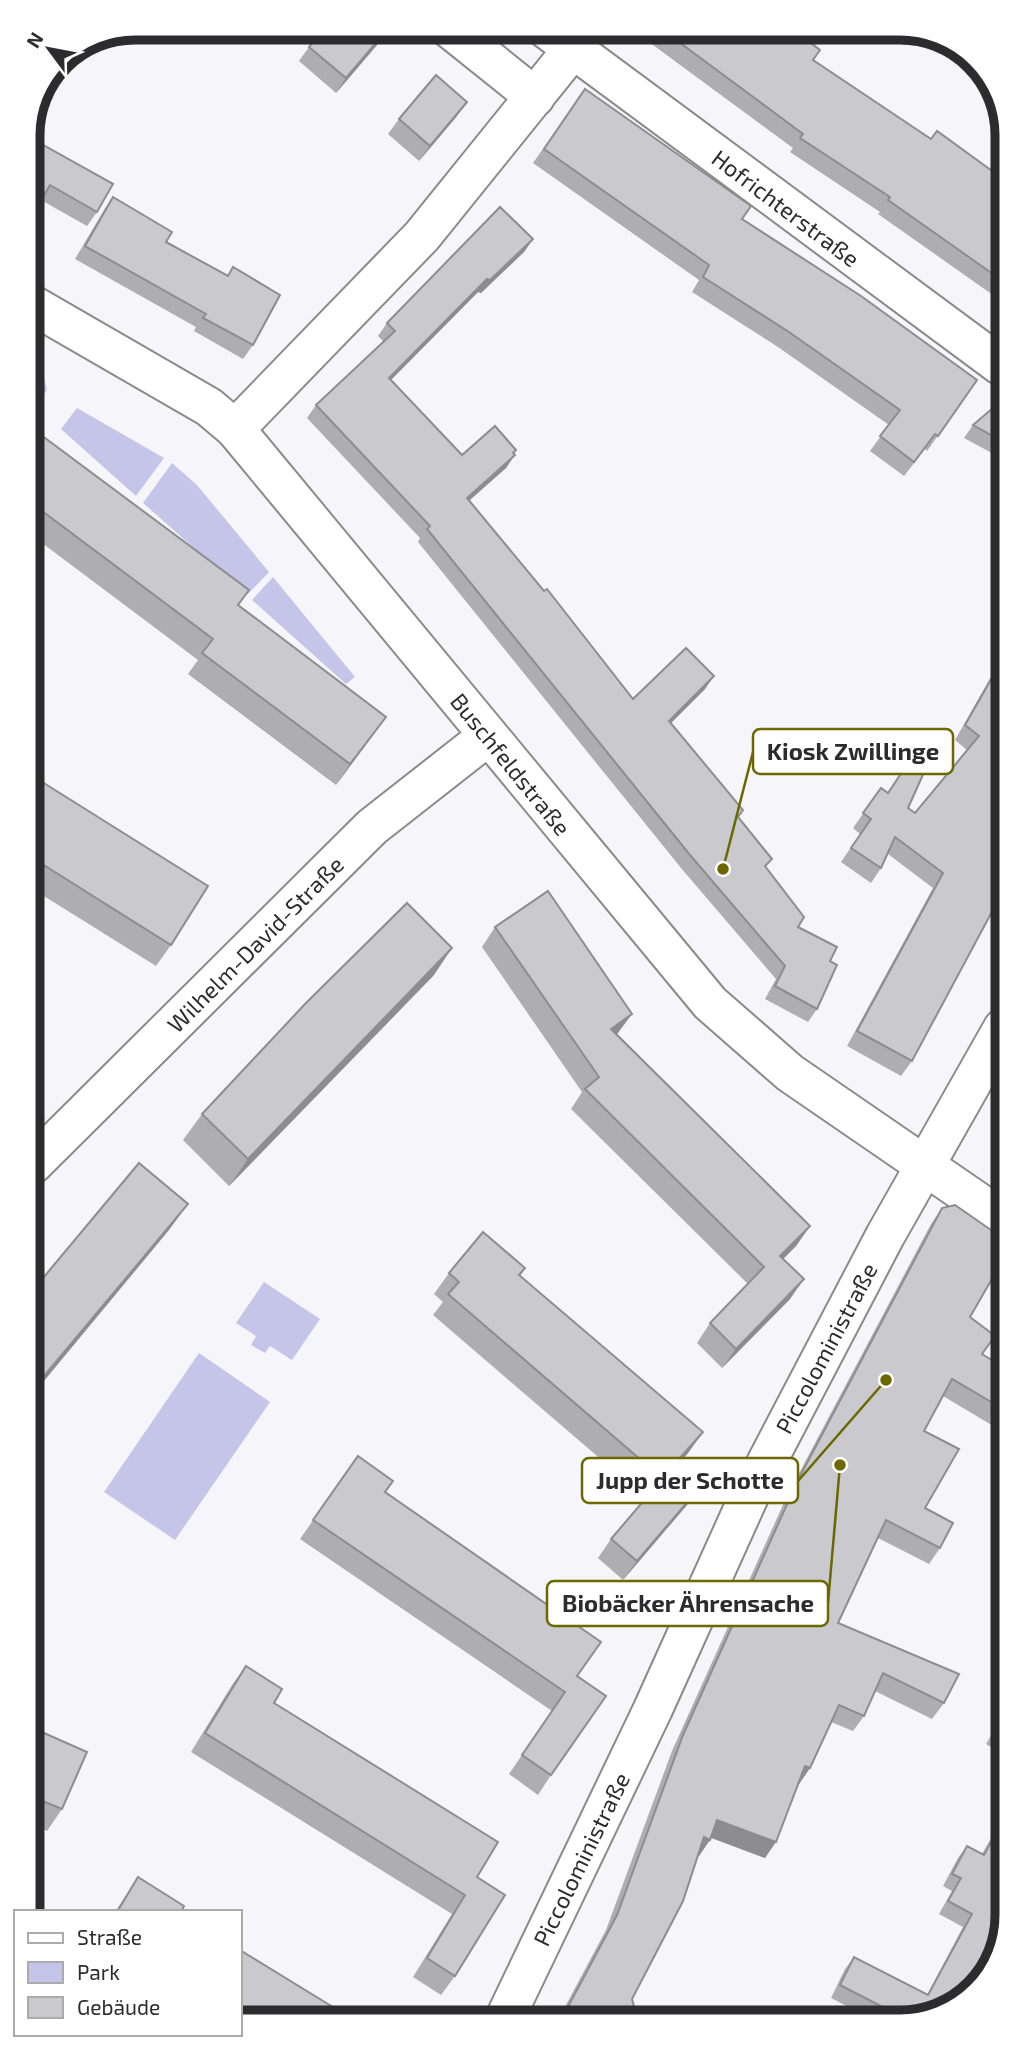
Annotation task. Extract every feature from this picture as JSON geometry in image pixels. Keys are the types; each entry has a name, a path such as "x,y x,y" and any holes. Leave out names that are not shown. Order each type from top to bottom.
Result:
{"street":[{"path":"464,40 535,97"},
{"name":"Hofrichterstraße","path":"235,429 422,236 535,97 558,40"},
{"name":"Hofrichterstraße","path":"559,40 995,361"},
{"name":"Buschfeldstraße","path":"40,309 209,407 235,429 710,1003 790,1073 995,1214"},
{"name":"Wilhelm-David-Straße","path":"40,1157 372,827 488,736"},
{"name":"Piccoloministraße","path":"509,2010 653,1709 750,1494 879,1248 995,1042"}],"green space":[{"path":"40,363 47,390 40,399"},
{"path":"77,408 164,458 136,496 61,429"},
{"path":"172,463 197,485 269,572 247,595 143,503"},
{"path":"273,577 355,677 346,684 252,600"},
{"path":"264,1282 320,1319 292,1360 270,1346 265,1353 251,1345 256,1336 236,1323"},
{"path":"199,1353 270,1402 175,1540 104,1492"}],"building":[{"path":"315,40 378,40 346,78 309,47"},
{"path":"676,40 807,40 820,50 813,60 931,139 937,131 995,173 995,275 888,200 890,197 800,138 803,134"},
{"path":"436,75 467,102 430,146 399,119"},
{"path":"585,89 751,206 742,219 861,296 977,380 938,436 935,434 914,462 880,436 900,410 789,332 703,277 709,265 544,149"},
{"path":"40,143 113,184 97,212 50,185 40,202"},
{"path":"113,197 172,232 166,242 228,276 233,267 280,295 253,345 203,318 206,314 85,246"},
{"path":"500,207 533,239 490,280 487,279 389,378 462,455 495,426 516,450 513,453 515,455 467,498 544,591 547,589 633,699 686,648 714,676 669,721 743,810 738,817 772,859 765,866 804,917 798,927 837,947 830,961 837,965 817,1009 775,986 785,966 690,855 427,529 430,526 316,405 395,331 387,323"},
{"path":"995,406 995,437 973,425"},
{"path":"40,434 249,590 238,605 386,717 350,764 202,653 213,639 40,509"},
{"path":"995,672 995,906 912,1061 857,1031 943,873 895,837 881,868 851,848 871,819 863,813 881,788 888,793 916,751 930,759 908,808 915,813 979,736 965,725"},
{"path":"40,781 208,886 171,945 40,863"},
{"path":"548,891 632,1014 611,1029 810,1226 780,1256 804,1279 736,1349 710,1323 764,1267 585,1089 599,1077 495,927"},
{"path":"407,903 452,948 248,1159 202,1114 305,1004"},
{"path":"139,1163 188,1204 40,1381 40,1282"},
{"path":"955,1205 995,1233 995,1274 970,1317 995,1336 982,1354 995,1362 995,1404 952,1379 924,1431 959,1449 925,1508 953,1523 940,1548 886,1520 838,1623 959,1674 944,1703 883,1673 864,1716 839,1705 810,1768 805,1766 776,1842 717,1820 710,1840 704,1837 683,1901 632,1999 635,2010 566,2010 617,1915 683,1735 798,1480 942,1208"},
{"path":"483,1232 525,1268 519,1275 703,1432 662,1478 448,1294 459,1282 449,1273"},
{"path":"358,1456 393,1481 385,1492 601,1642 577,1676 606,1696 551,1775 522,1755 565,1692 313,1520"},
{"path":"675,1464 701,1486 637,1561 611,1539"},
{"path":"246,1666 282,1689 274,1703 498,1842 477,1877 505,1895 455,1976 427,1958 465,1895 205,1733"},
{"path":"40,1731 87,1752 62,1809 40,1800"},
{"path":"995,1835 993,1933 985,1957 962,1986 936,2002 918,2008 888,2010 840,1985 854,1957 928,1995 972,1914 948,1901 961,1878 952,1874 967,1846 984,1855"},
{"path":"138,1877 184,1906 182,1910 118,1910"},
{"path":"242,1951 338,2010 242,2010"}],"place":[{"name":"Kiosk Zwillinge","path":"723,869"},
{"name":"Jupp der Schotte","path":"886,1380"},
{"name":"Biobäcker Ährensache","path":"840,1465"}]}
